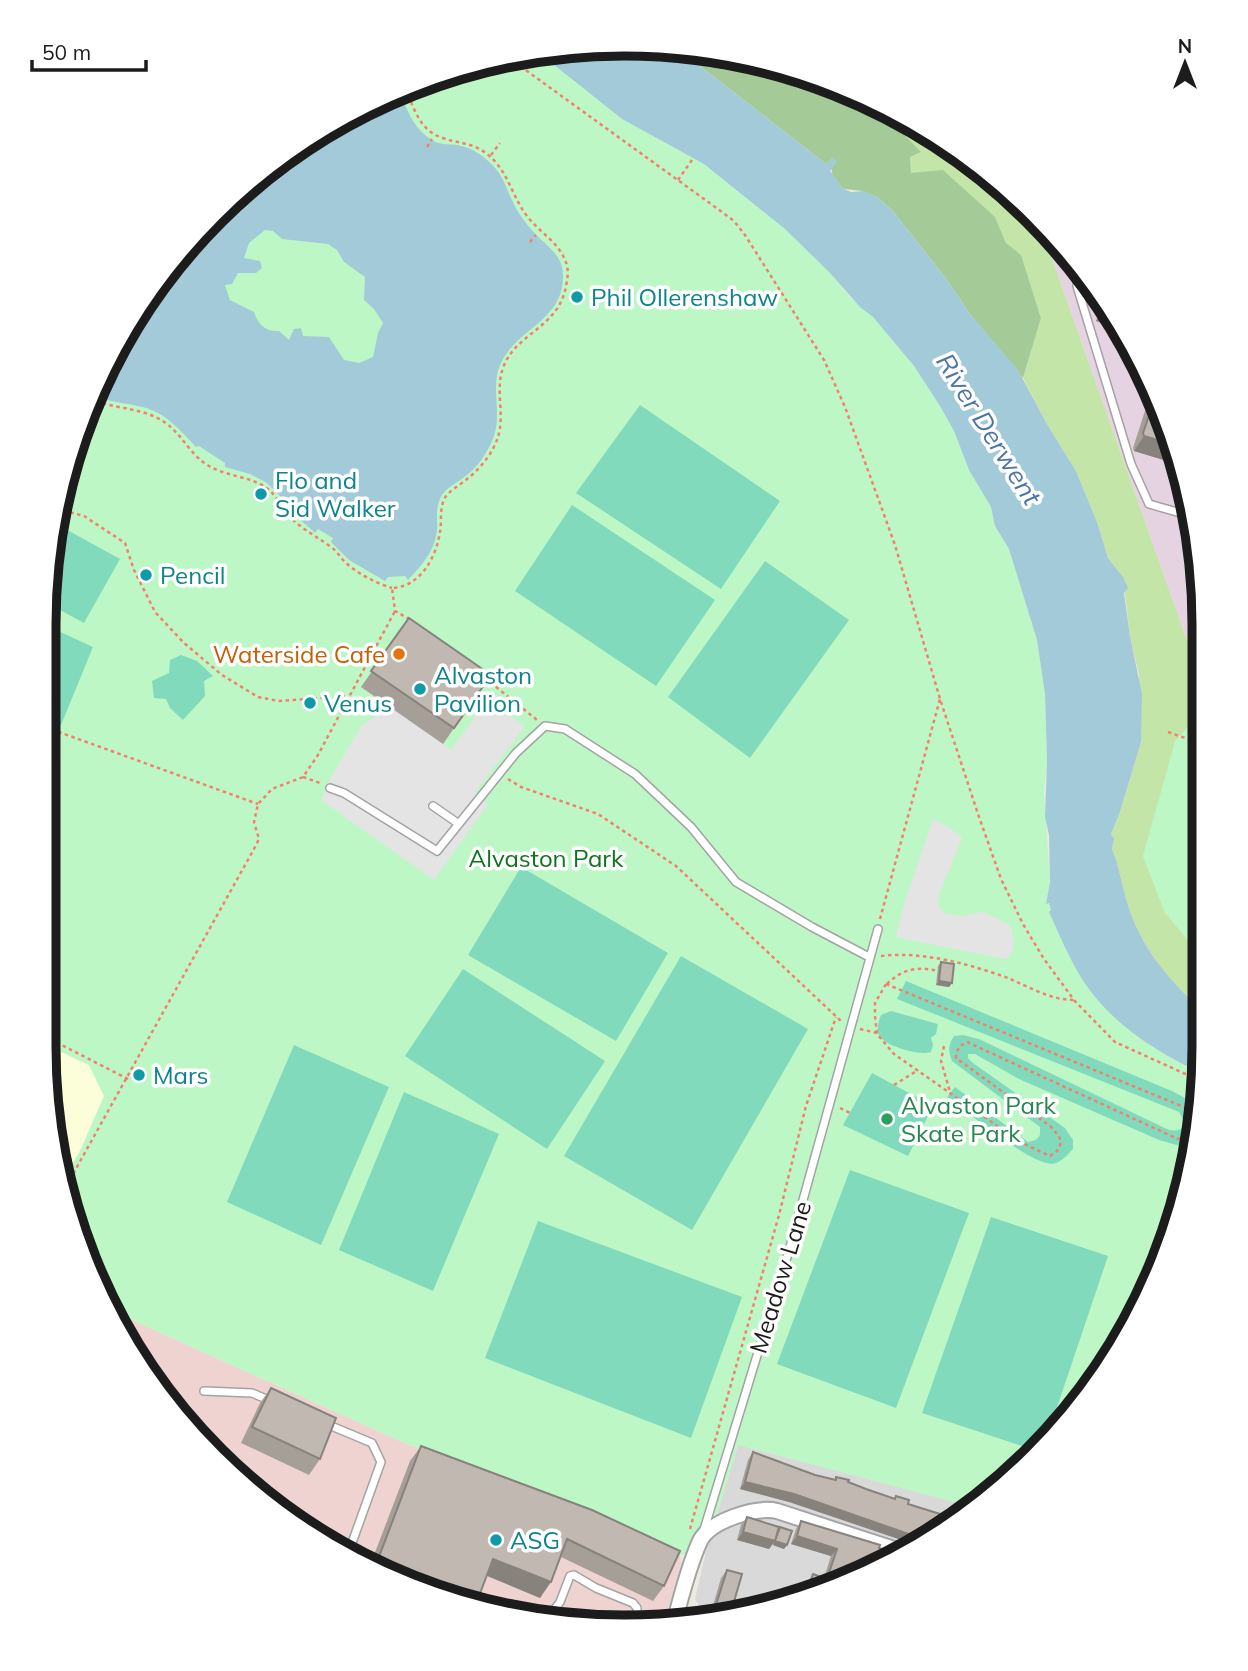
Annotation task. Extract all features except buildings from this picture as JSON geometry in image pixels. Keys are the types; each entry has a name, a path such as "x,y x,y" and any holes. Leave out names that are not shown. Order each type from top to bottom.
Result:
{"street":[{"path":"695,1537 739,1514 769,1509 891,1548"},
{"name":"Meadow Lane","path":"677,1612 695,1537"}],"lane":[{"path":"1077,281 1135,474 1149,504 1181,513"},
{"path":"330,788 344,793 437,851 516,753 545,726 565,729 635,774 691,827 736,882 869,957"},
{"path":"433,806 459,824"},
{"name":"Meadow Lane","path":"695,1537 790,1247 878,929"},
{"path":"204,1391 252,1393 276,1403"},
{"path":"312,1418 372,1443 381,1462 352,1545"},
{"path":"553,1610 560,1602 570,1576 574,1575 596,1588 633,1603 637,1608 637,1615"}],"path":[{"path":"520,66 734,221 776,281 824,360 845,407 895,545 940,699 1002,879 1023,924 1074,1000 1115,1042 1191,1077"},
{"path":"101,402 155,416 174,430 203,462 220,471 259,483 277,497 288,514 312,536 333,548 345,562 368,577 392,588 410,584 430,562 440,533 443,501 452,490 479,469 499,435 500,378 508,356 556,311 565,292 568,275 565,260 525,214 509,180 490,156 472,144 442,138 433,133 418,119 410,98"},
{"path":"428,147 432,139"},
{"path":"490,156 500,144"},
{"path":"678,181 692,160"},
{"path":"530,242 537,235"},
{"path":"67,513 85,516 125,543 134,570 155,612 184,643 222,675 258,697 279,701 348,696"},
{"path":"71,1178 259,839 254,822 258,804 272,789 303,777 318,755 395,611 392,588"},
{"path":"395,611 416,624"},
{"path":"480,674 545,726"},
{"path":"878,929 940,699"},
{"path":"56,731 258,804"},
{"path":"1168,732 1188,739"},
{"path":"499,774 521,787 598,814 676,866 836,1017 851,1027 877,1033"},
{"path":"303,777 330,788"},
{"path":"869,957 902,954 952,961 1006,978 1061,1000 1074,1000"},
{"path":"941,972 925,969 904,970 886,984 875,1003 877,1033 894,1054 1020,1142 1050,1156 1057,1151 1061,1143 1059,1136 1050,1126 956,1058 957,1051 967,1042 1178,1139 1185,1136"},
{"path":"886,984 1188,1109"},
{"path":"695,1537 806,1107 836,1017"},
{"path":"56,1042 128,1079"},
{"path":"944,1046 941,1061 950,1092"},
{"path":"894,1085 918,1070"}],"shaded area":[{"path":"1047,245 1075,278 1116,340 1149,407 1162,441 1173,477 1187,550 1191,587 1192,654"},
{"path":"483,706 509,715 525,726 476,791 488,804 434,880 321,800 330,779 362,725 391,707 451,750"},
{"path":"933,820 944,824 962,837 939,895 939,907 946,914 963,916 983,912 1011,926 1014,944 1012,953 1006,959 896,937 904,904"},
{"path":"56,1050 89,1065 104,1096 69,1169 61,1121"},
{"path":"125,1317 400,1441 680,1555 681,1564 667,1613 661,1614 587,1614 513,1604 477,1596 407,1572 340,1539 278,1498 249,1474 222,1449 173,1393"},
{"path":"738,1445 962,1504 908,1539 841,1572 771,1596 702,1609 695,1599 707,1547"}],"green space":[{"path":"693,60 722,65 723,70 731,66 771,75 807,86 869,112 875,119 888,123 906,136 921,152 910,157 911,173 943,170 995,217 1006,243 1021,255 1041,318 1023,378 970,314 892,210 877,197 863,191 844,189 833,175 833,158 826,164"},
{"name":"Alvaston Park","path":"549,61 622,119 704,164 785,229 830,273 850,297 873,317 914,366 954,431 969,470 991,507 995,526 1009,549 1037,640 1045,694 1047,760 1044,792 1050,882 1046,903 1049,903 1074,962 1105,1007 1147,1043 1191,1068 1181,1158 1173,1194 1149,1264 1116,1331 1075,1393 1026,1449 962,1504 738,1445 707,1547 680,1555 400,1441 125,1317 86,1230 69,1169 104,1096 89,1065 56,1050 56,624 57,587 67,513 75,477 99,407 132,340 173,278 222,222 278,173 340,132 407,99 477,75"},
{"path":"869,112 908,132 970,173 1026,222 1047,245 1192,654 1192,722 1175,742 1161,796 1164,911 1192,945 1192,1000 1164,971 1145,943 1130,910 1112,849 1114,839 1111,834 1141,742 1139,675 1130,636 1123,577 1108,558 1097,522 1076,471 1023,378 1041,318 1021,256 1006,243 995,217 911,173 910,156 920,153"},
{"path":"640,405 780,501 721,589 576,493"},
{"path":"572,505 715,600 656,686 515,591"},
{"path":"64,528 120,559 84,623 56,608"},
{"path":"765,561 849,620 750,758 668,697"},
{"path":"56,630 93,647 61,725 56,723"},
{"path":"181,655 197,661 213,676 204,681 205,696 183,720 170,708 166,699 154,698 152,681 169,673 170,660"},
{"path":"1192,722 1192,945 1164,911 1143,856 1175,742"},
{"path":"521,867 668,953 616,1041 468,955"},
{"path":"681,956 808,1029 692,1230 564,1156"},
{"path":"463,969 605,1061 547,1149 405,1056"},
{"path":"906,981 1172,1091 1189,1100 1183,1146 1159,1140 1019,1079 975,1054 968,1054 973,1063 1065,1128 1073,1140 1073,1149 1054,1164 1028,1155 947,1097 955,1087 1028,1142 1036,1140 1040,1135 1040,1127 952,1061 949,1048 954,1036 979,1039 1169,1130 1179,1130 1185,1123 1179,1112 897,999"},
{"path":"891,1011 938,1024 936,1034 931,1038 931,1052 918,1053 902,1049 881,1038 878,1033 880,1017"},
{"path":"294,1045 389,1087 321,1245 227,1202"},
{"name":"Alvaston Park Skate Park","path":"872,1073 933,1106 908,1156 843,1125"},
{"path":"404,1092 499,1134 433,1291 339,1250"},
{"path":"850,1170 969,1213 896,1408 777,1364"},
{"path":"991,1217 1108,1256 1053,1420 1027,1448 922,1413"},
{"path":"538,1221 742,1297 691,1438 485,1358"}],"water":[{"name":"River Derwent","path":"624,56 693,60 826,164 833,158 837,162 830,171 844,189 851,192 864,191 877,197 892,210 970,314 1018,370 1076,471 1097,522 1108,558 1128,588 1124,593 1142,694 1141,742 1111,834 1114,839 1112,849 1129,909 1144,942 1164,971 1192,1000 1191,1068 1136,1035 1107,1010 1077,971 1049,912 1049,903 1046,904 1050,882 1049,835 1045,817 1045,694 1037,640 1009,549 995,526 991,507 969,470 954,431 940,406 914,366 873,317 860,307 785,229 704,164 622,119 549,61"},
{"path":"404,101 422,133 438,143 468,148 496,169 523,219 552,249 562,267 561,291 556,303 548,314 508,351 501,363 496,381 497,418 492,441 476,467 442,495 438,503 437,531 433,545 423,563 408,580 405,576 388,577 385,581 349,560 331,542 333,538 318,529 315,533 290,511 267,483 250,474 225,467 225,463 199,446 196,447 172,422 158,413 103,398 132,340 152,308 173,278 222,222 278,173 308,152 340,132","holes":["265,230 273,231 282,239 328,244 337,250 344,262 365,277 364,300 383,323 373,357 359,363 344,360 329,337 303,336 301,328 294,329 289,340 279,331 263,326 254,312 230,300 225,285 232,284 238,273 256,273 262,268 260,261 244,258 249,243"]}],"place":[{"name":"Phil Ollerenshaw","path":"577,297"},
{"name":"Flo and Sid Walker","path":"261,494"},
{"name":"Pencil","path":"146,575"},
{"name":"Waterside Cafe","path":"399,654"},
{"name":"Alvaston Pavilion","path":"420,689"},
{"name":"Venus","path":"310,703"},
{"name":"Mars","path":"139,1075"},
{"name":"Alvaston Park Skate Park","path":"887,1119"},
{"name":"ASG","path":"496,1540"}]}
